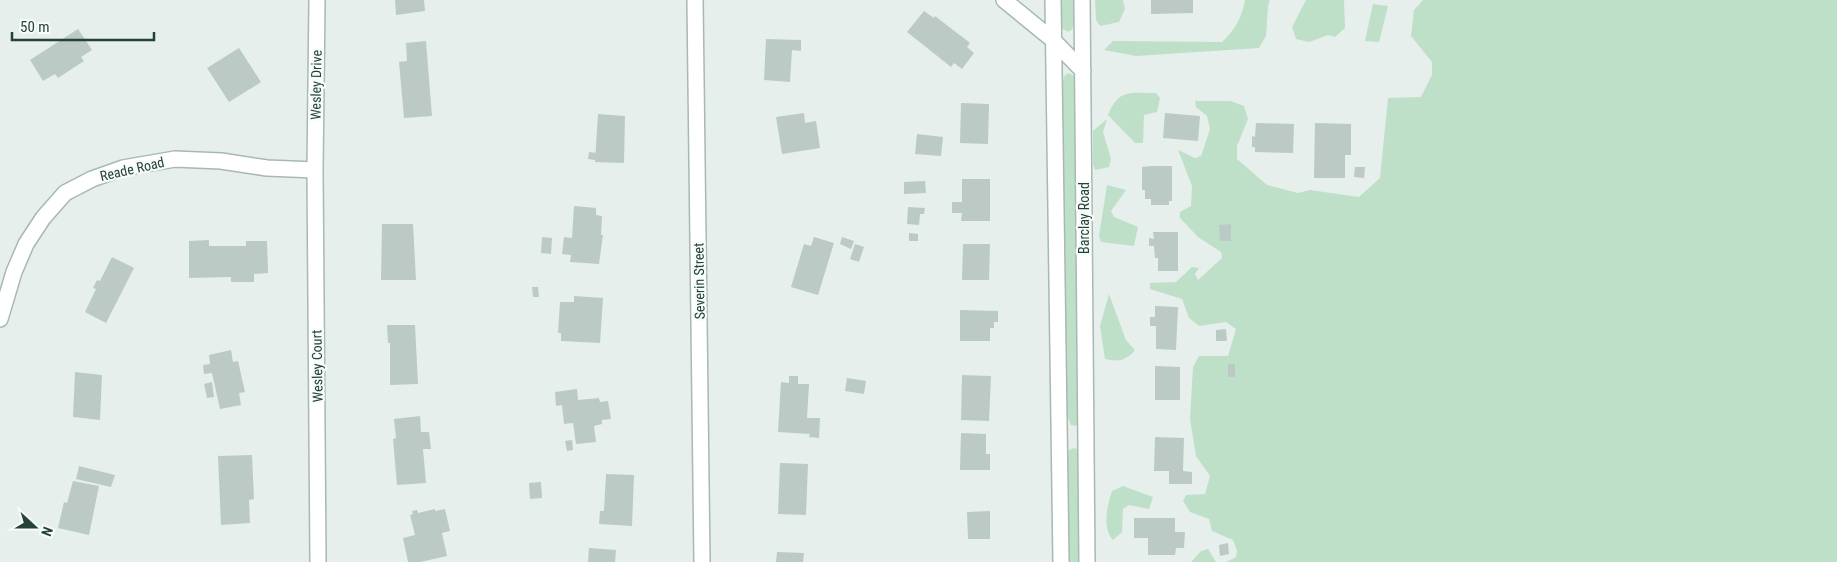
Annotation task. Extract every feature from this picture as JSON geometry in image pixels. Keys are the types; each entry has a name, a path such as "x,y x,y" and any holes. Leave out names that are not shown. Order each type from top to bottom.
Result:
{"street":[{"name":"Wesley Drive","path":"315,170 318,0"},
{"name":"Severin Street","path":"695,0 702,562"},
{"path":"1004,0 1053,40 1083,71"},
{"name":"Barclay Road","path":"1054,0 1061,562"},
{"name":"Barclay Road","path":"1082,0 1087,562"},
{"name":"Reade Road","path":"0,319 14,272 30,237 43,218 65,193 92,179 123,168 175,159 221,161 267,168 315,170"},
{"name":"Wesley Court","path":"315,170 318,562"},
{"path":"1059,437 1086,437"}],"green space":[{"path":"1060,0 1076,0 1073,28 1070,31 1066,31 1061,27"},
{"path":"1095,0 1123,0 1125,9 1119,22 1100,26 1096,20"},
{"path":"1245,0 1270,0 1266,36 1259,48 1136,56 1104,50 1113,41 1222,42 1237,23"},
{"path":"1306,0 1344,0 1345,28 1335,37 1328,35 1309,42 1296,39 1292,27"},
{"path":"1423,0 1837,0 1837,562 1226,562 1236,557 1237,551 1233,540 1212,531 1209,519 1190,512 1183,501 1186,495 1205,494 1210,476 1196,456 1190,419 1193,367 1199,356 1228,356 1236,329 1226,322 1199,326 1189,318 1182,299 1150,289 1150,283 1176,282 1192,267 1199,268 1195,274 1198,280 1222,258 1221,252 1198,237 1180,218 1180,212 1191,206 1192,186 1178,150 1195,158 1201,156 1210,129 1207,116 1196,107 1195,101 1231,101 1244,106 1248,119 1237,146 1237,159 1267,185 1298,193 1310,190 1359,197 1380,178 1388,98 1421,97 1432,75 1432,62 1411,36 1414,10"},
{"path":"1373,4 1388,6 1379,42 1365,41"},
{"path":"1069,73 1076,77 1079,423 1076,426 1071,425 1067,416 1066,403 1062,83 1065,75"},
{"path":"1132,93 1156,93 1160,98 1157,112 1144,115 1143,143 1135,143 1108,115 1116,100 1121,96"},
{"path":"1107,119 1103,132 1111,159 1109,167 1095,170 1093,164 1093,131"},
{"path":"1107,185 1126,190 1111,211 1114,217 1138,227 1134,246 1101,242 1099,236"},
{"path":"1109,294 1126,340 1135,350 1125,358 1118,360 1105,359 1100,326"},
{"path":"1074,448 1079,450 1082,562 1067,562 1067,455 1069,450"},
{"path":"1123,486 1153,497 1149,509 1129,505 1123,509 1122,532 1113,540 1107,523 1108,503 1112,491"},
{"path":"1208,549 1216,562 1191,562 1201,551"}],"building":[{"path":"395,0 424,0 425,11 396,15"},
{"path":"1151,0 1193,0 1193,13 1151,14"},
{"path":"924,11 934,18 935,16 970,43 967,47 974,53 962,69 954,63 951,67 907,32"},
{"path":"78,29 92,50 81,57 84,61 58,78 55,74 43,81 30,60"},
{"path":"766,39 801,40 801,51 792,50 790,82 764,80"},
{"path":"426,41 432,116 404,118 399,62 407,61 406,43"},
{"path":"239,48 261,82 229,102 207,68"},
{"path":"961,103 989,104 988,144 960,143"},
{"path":"804,113 805,123 816,121 820,148 782,154 776,117"},
{"path":"1165,113 1200,116 1198,141 1163,138"},
{"path":"598,114 625,116 624,163 595,162"},
{"path":"1256,123 1294,124 1293,153 1255,152 1255,147 1252,147 1252,136 1255,137"},
{"path":"1315,123 1351,124 1351,155 1345,155 1345,178 1314,178"},
{"path":"917,134 943,137 941,156 915,154"},
{"path":"589,152 596,153 595,160 588,159"},
{"path":"1172,166 1172,201 1169,201 1169,205 1151,205 1151,199 1145,199 1145,190 1142,190 1142,167"},
{"path":"1355,167 1365,167 1364,178 1354,177"},
{"path":"962,179 990,179 990,221 961,221 962,213 952,213 952,202 962,202"},
{"path":"925,181 926,193 904,194 904,182"},
{"path":"574,206 596,208 596,215 602,216 601,235 603,235 599,264 570,262 571,255 562,254 564,237 572,238"},
{"path":"908,207 925,208 924,214 920,214 919,225 907,224"},
{"path":"382,224 413,224 416,280 381,280"},
{"path":"1231,224 1231,241 1220,241 1219,225"},
{"path":"1153,232 1178,232 1178,271 1158,271 1158,258 1155,258 1154,246 1149,246 1149,238 1154,239"},
{"path":"909,233 918,234 918,241 909,241"},
{"path":"542,237 552,238 551,254 541,253"},
{"path":"814,237 834,243 818,295 791,287 804,244 811,246"},
{"path":"842,237 854,241 851,249 840,244"},
{"path":"209,240 209,246 246,246 246,241 267,241 268,273 254,274 254,282 231,282 231,277 189,278 189,241"},
{"path":"855,244 864,247 859,262 850,259"},
{"path":"963,244 990,244 989,280 962,280"},
{"path":"112,257 134,268 106,323 85,312 96,289 93,288 97,280 100,281"},
{"path":"532,287 538,287 539,297 533,297"},
{"path":"574,296 603,298 600,343 561,341 561,333 558,333 560,302 574,302"},
{"path":"1155,306 1178,307 1176,350 1156,349 1156,326 1150,326 1150,317 1155,317"},
{"path":"960,310 998,311 998,322 994,322 994,328 990,328 990,341 960,341"},
{"path":"387,325 415,325 418,384 390,385 390,343 388,343"},
{"path":"1226,329 1227,341 1216,341 1216,330"},
{"path":"231,350 233,362 238,361 245,392 239,393 241,405 220,409 212,373 204,374 203,365 210,364 209,355"},
{"path":"1228,364 1235,364 1235,377 1228,377"},
{"path":"1155,366 1180,367 1180,400 1155,400"},
{"path":"75,372 102,375 100,420 73,417"},
{"path":"962,375 991,376 989,421 961,420"},
{"path":"789,376 798,376 798,384 809,384 807,418 820,418 819,438 809,437 810,434 778,432 781,382 789,383"},
{"path":"847,378 866,381 864,394 845,391"},
{"path":"212,382 214,397 207,398 204,384"},
{"path":"577,389 578,400 599,398 600,402 608,401 611,419 602,420 602,424 594,426 596,442 576,444 573,423 564,424 562,405 556,406 555,392"},
{"path":"420,416 421,432 429,432 431,449 423,449 426,483 397,485 393,439 396,438 394,419"},
{"path":"961,433 986,434 986,454 990,454 990,470 960,470"},
{"path":"1155,437 1184,438 1183,471 1192,472 1192,484 1169,484 1169,471 1154,471"},
{"path":"572,440 573,450 567,451 565,441"},
{"path":"252,455 254,499 249,500 250,523 221,525 218,456"},
{"path":"780,463 808,464 806,515 778,514"},
{"path":"79,466 115,475 111,487 76,479"},
{"path":"606,474 634,475 632,526 599,524 600,511 604,511"},
{"path":"73,481 99,486 89,535 58,528 64,502 67,503"},
{"path":"541,482 542,498 530,499 529,483"},
{"path":"435,509 435,511 445,509 450,531 442,533 447,556 420,562 408,562 403,538 415,535 410,515 413,514 412,511 417,510 418,513"},
{"path":"990,511 990,539 968,539 967,512"},
{"path":"1134,518 1175,518 1175,532 1185,532 1184,548 1176,548 1175,555 1148,555 1148,538 1134,538"},
{"path":"1228,543 1229,554 1220,556 1219,545"},
{"path":"589,548 616,550 615,562 588,562"},
{"path":"777,552 804,553 803,562 776,562"}]}
